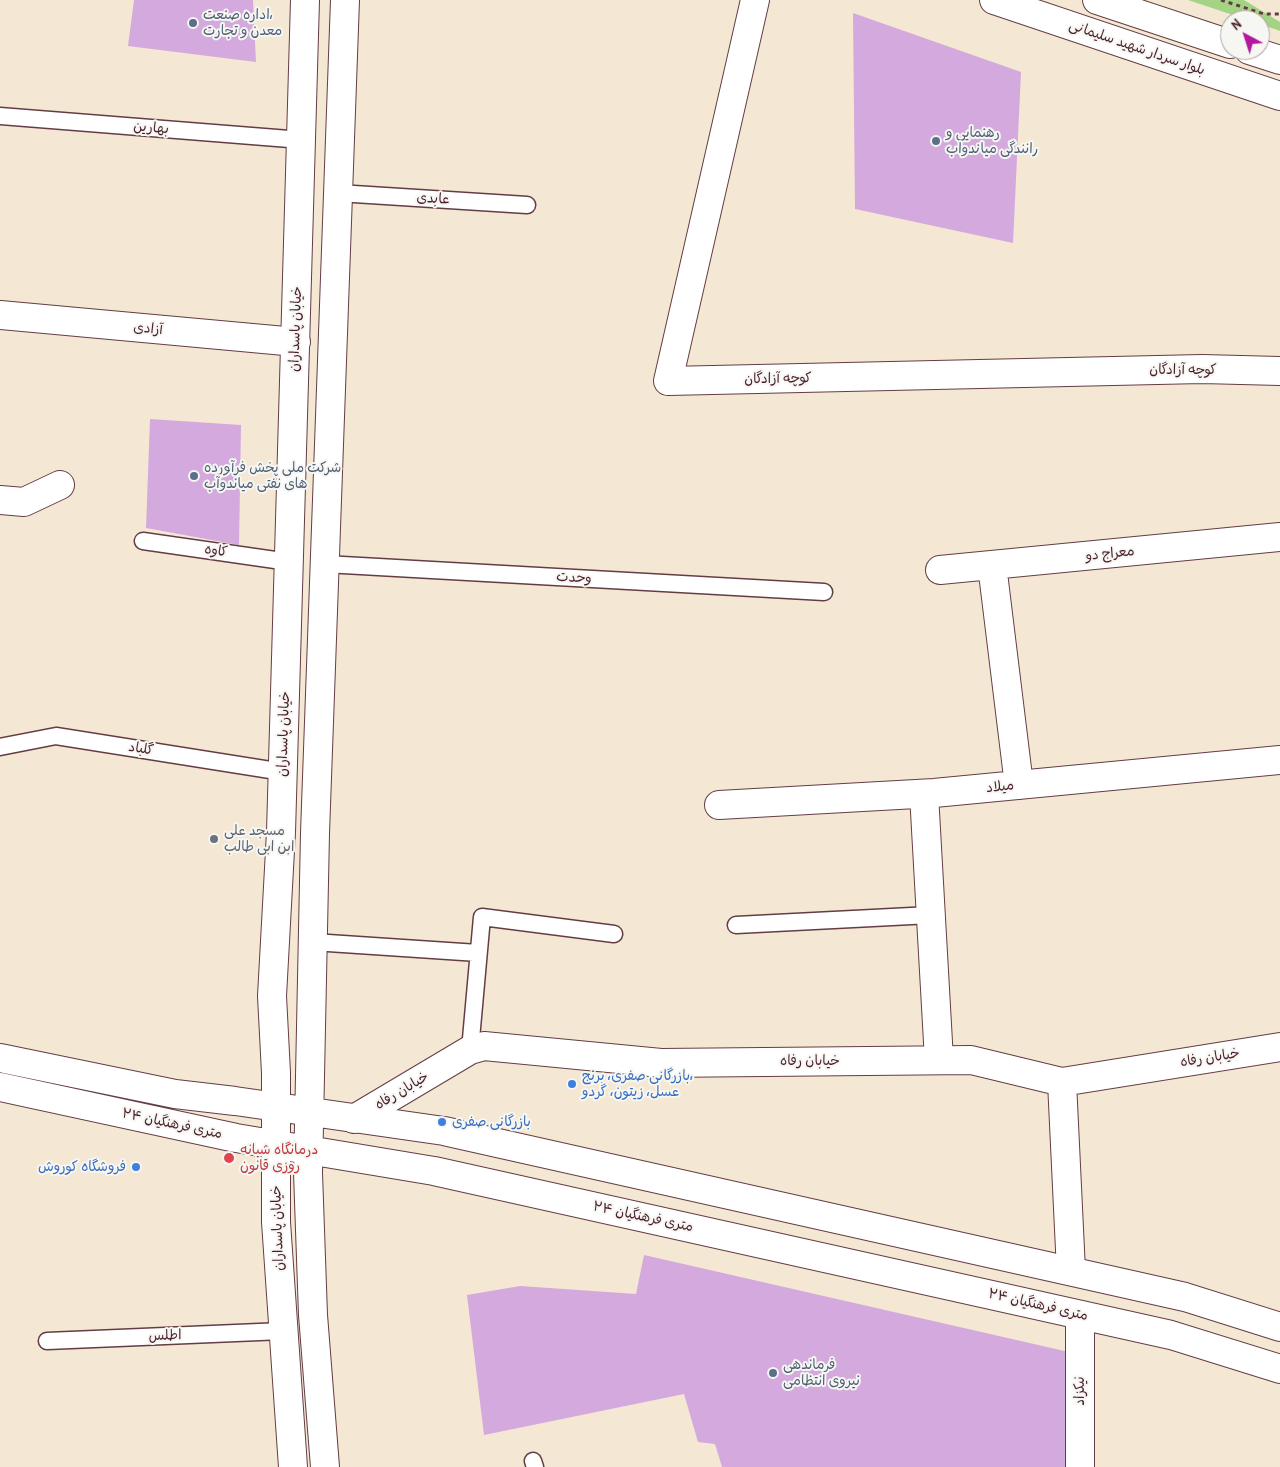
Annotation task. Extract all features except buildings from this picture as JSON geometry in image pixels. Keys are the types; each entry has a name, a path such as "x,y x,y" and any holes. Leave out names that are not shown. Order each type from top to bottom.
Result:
{"main road":[{"name":"خیابان پاسداران","path":"293,1467 276,1222 272,996 283,772 305,0"},
{"path":"325,1467 313,1306 309,1219 309,1151 315,823 345,0"},
{"name":"کوچه آزادگان","path":"755,0 668,381 1202,369 1280,372"},
{"name":"بلوار سردار شهید سلیمانی","path":"994,0 1280,96"},
{"path":"1097,0 1220,41"},
{"name":"آزادی","path":"0,315 296,342"},
{"path":"0,500 24,502 60,485"},
{"name":"معراج دو","path":"940,570 1280,537"},
{"path":"992,565 1019,785"},
{"name":"میلاد","path":"719,805 924,794 1280,760"},
{"path":"924,794 939,1060"},
{"name":"خیابان رفاه","path":"354,1119 470,1050 484,1046 661,1063 971,1060 1062,1082 1280,1047"},
{"path":"0,1058 175,1094 444,1131 1185,1297 1280,1327"},
{"path":"1062,1082 1071,1271"},
{"name":"۲۴ متری فرهنگیان","path":"0,1087 275,1145 434,1172 1171,1335 1280,1370"},
{"name":"نیکزاد","path":"1080,1315 1080,1467"}],"lane":[{"name":"بهارین","path":"0,116 302,140"},
{"name":"عابدی","path":"338,192 528,205"},
{"name":"کاوه","path":"143,540 289,562"},
{"name":"وحدت","path":"325,564 824,592"},
{"name":"گلباد","path":"0,747 56,736 283,772"},
{"path":"736,924 931,916"},
{"path":"470,1050 482,917 614,934"},
{"path":"313,942 478,953"},
{"name":"اطلس","path":"47,1341 283,1332"}],"path":[{"path":"1221,0 1264,14 1280,14"}],"green space":[{"path":"1188,0 1244,0 1260,10 1220,10"},
{"path":"1270,16 1280,22 1280,31 1270,28"}],"place":[{"name":"اداره صنعت، معدن و تجارت","path":"193,23"},
{"name":"رهنمایی و رانندگی میاندواب","path":"936,141"},
{"name":"شرکت ملی پخش فرآورده های نفتی میاندوآب","path":"194,476"},
{"name":"مسجد علی ابن ابی طالب","path":"214,839"},
{"name":"بازرگانی صفری، برنج، عسل، زیتون، گردو","path":"572,1084"},
{"name":"بازرگانی صفری","path":"442,1122"},
{"name":"درمانگاه شبانه روزی قانون","path":"229,1158"},
{"name":"فروشگاه کوروش","path":"136,1167"},
{"name":"فرماندهی نیروی انتظامی","path":"773,1373"}]}
